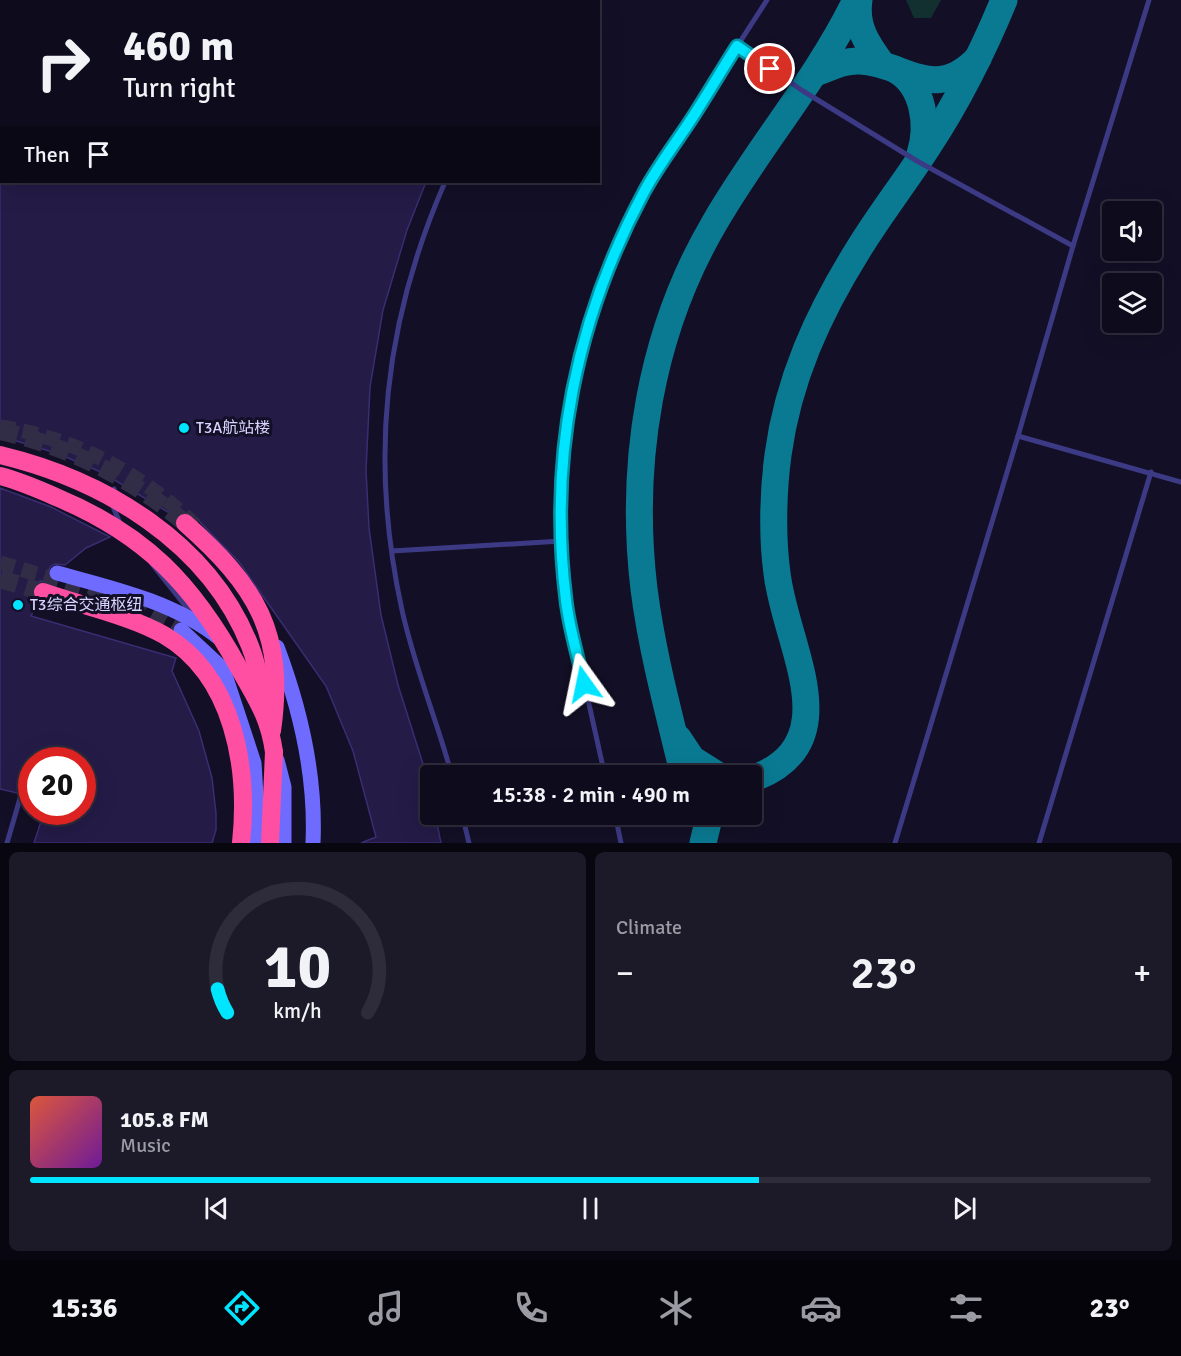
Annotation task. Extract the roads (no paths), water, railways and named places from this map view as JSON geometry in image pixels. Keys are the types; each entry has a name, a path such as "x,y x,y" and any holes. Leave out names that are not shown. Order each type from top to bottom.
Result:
{"highway":[{"path":"0,456 36,464 115,498 148,520 183,549 212,581 250,645 270,727 274,752 270,843"},
{"path":"0,476 92,512 140,542 179,578 212,621 270,727"},
{"path":"185,523 205,541 245,586 261,614 272,646 277,684 270,727"},
{"path":"43,592 145,627 181,646 198,661 213,682 226,708 240,762 243,826 241,843"}],"main road":[{"path":"224,555 262,608 282,662 306,749 313,800 312,843"},
{"path":"57,573 142,598 207,629 235,651 299,723"},
{"path":"181,630 223,669 254,763 257,812 254,843"},
{"path":"274,752 284,787 284,843"}],"lane":[{"path":"603,765 566,601 560,503 564,434 575,376 593,308 644,191 767,0"},
{"path":"895,843 1149,0"},
{"path":"737,46 803,91 917,161 1073,246"},
{"path":"445,183 407,286 393,353 384,448 385,487 392,551 402,610 449,765"},
{"path":"1018,436 1181,482"},
{"path":"1039,843 1151,472"},
{"path":"114,489 112,504 116,517 180,601 207,629"},
{"path":"392,551 562,541"},
{"path":"7,843 18,805"},
{"path":"465,825 469,843"},
{"path":"617,825 621,843"}],"tunnel":[{"path":"0,427 55,440 106,461 154,491 197,527"},
{"path":"0,431 50,445 98,466 143,492 185,523"},
{"path":"0,563 135,603 181,630"},
{"path":"0,579 43,592"}],"place":[{"name":"T3A航站楼","path":"184,428"},
{"name":"T3综合交通枢纽","path":"18,605"}]}
